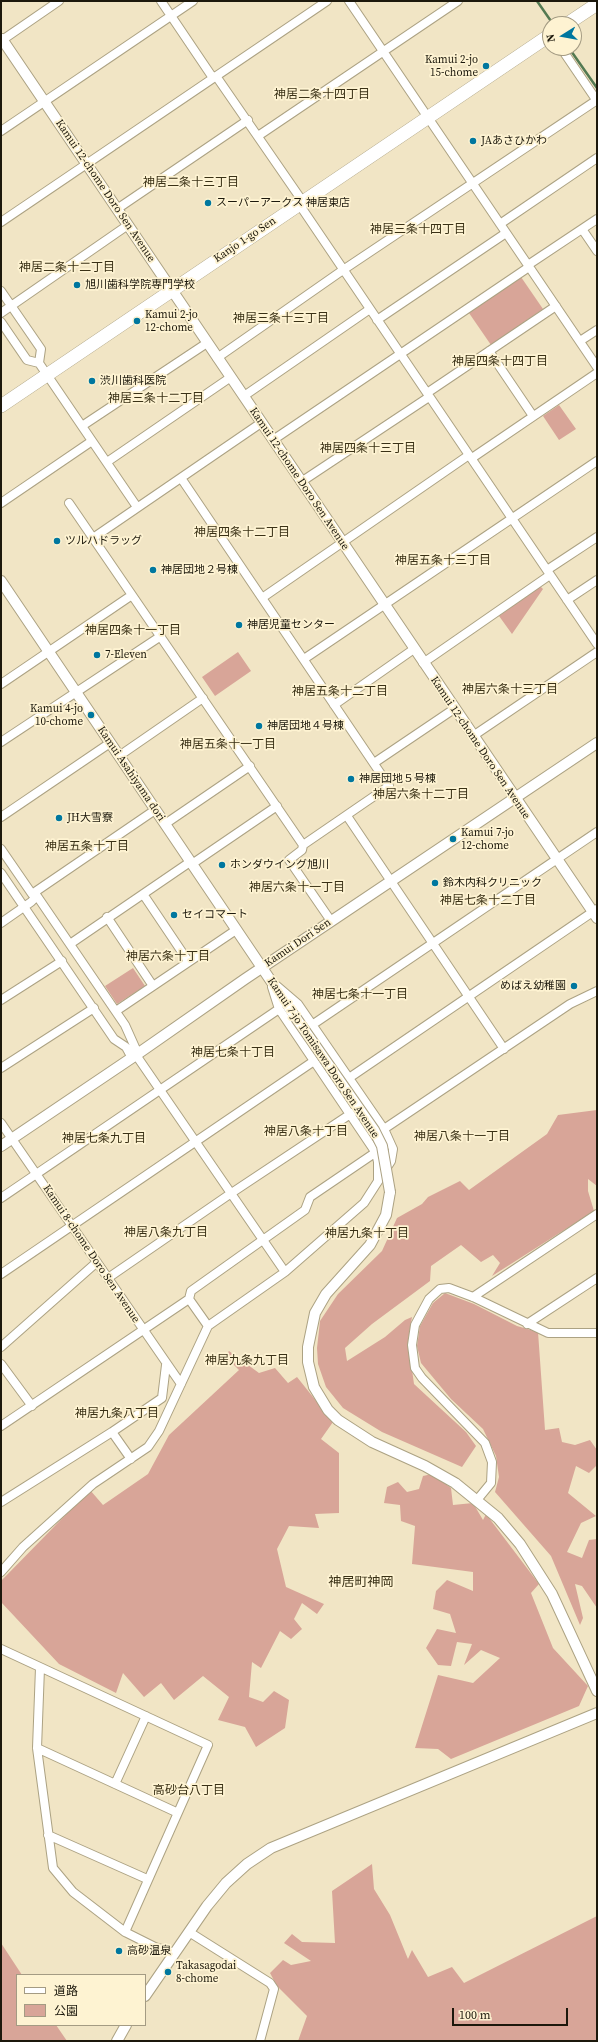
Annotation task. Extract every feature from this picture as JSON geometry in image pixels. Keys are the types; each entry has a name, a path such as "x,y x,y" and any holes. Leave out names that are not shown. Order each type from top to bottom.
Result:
{"main road":[{"path":"577,16 592,4"},
{"name":"Kanjo 1-go Sen","path":"1,406 542,40"}],"street":[{"path":"2,40 59,1"},
{"path":"161,1 214,77 248,120 343,270 597,644"},
{"path":"1,131 193,1"},
{"path":"1,222 327,1"},
{"path":"349,1 597,367"},
{"path":"258,136 384,53 458,1"},
{"name":"Kamui 12-chome Doro Sen Avenue","path":"2,40 244,396 556,860 596,913"},
{"path":"217,358 343,270 597,100 567,56"},
{"path":"117,209 248,120"},
{"path":"500,224 597,158"},
{"path":"273,440 597,219"},
{"path":"1,312 128,225"},
{"path":"582,229 597,251"},
{"path":"378,320 506,233"},
{"path":"1,291 41,349 39,363"},
{"path":"301,482 556,306"},
{"path":"244,396 370,309"},
{"path":"1,322 27,360 39,363 137,507"},
{"path":"580,341 597,330"},
{"path":"82,426 207,343"},
{"path":"489,351 533,416"},
{"path":"262,598 342,542 597,373"},
{"path":"107,462 231,377"},
{"path":"93,538 261,423"},
{"path":"1,503 92,441"},
{"path":"304,659 597,461"},
{"path":"181,478 389,786 303,845 302,850 289,860 331,921"},
{"path":"69,503 303,845"},
{"path":"423,663 597,537"},
{"path":"567,600 597,580"},
{"name":"Kamui Asahiyama dori","path":"3,588 48,651 262,968"},
{"path":"1,684 132,595"},
{"path":"1,742 161,636"},
{"path":"334,705 414,649"},
{"path":"473,736 597,652"},
{"path":"119,756 203,698"},
{"path":"374,763 454,709"},
{"name":"Kamui Dori Sen","path":"1,1146 597,742"},
{"path":"1,817 110,743"},
{"path":"165,824 250,766"},
{"path":"70,944 107,917 277,806"},
{"path":"1,922 24,907 34,895 155,810"},
{"path":"347,816 504,1049"},
{"path":"312,1025 597,832"},
{"path":"1,849 70,944 116,1011 125,1025 135,1056"},
{"path":"1,873 114,1038 135,1056 285,1272"},
{"path":"143,894 188,961"},
{"path":"348,1078 468,996 596,913"},
{"path":"107,917 153,986"},
{"path":"116,1011 236,930"},
{"path":"1,1000 62,962"},
{"name":"Kamui 7-jo Tomisawa Doro Sen Avenue","path":"262,968 374,1130 382,1146 390,1192 386,1215 370,1245 326,1294 315,1313 308,1347 308,1362 314,1387 328,1410 349,1428 372,1442 425,1466 455,1483 498,1518 520,1544 537,1568 552,1594 597,1691"},
{"path":"1,1572 23,1547 93,1484 148,1446 159,1431 208,1326 285,1272 364,1203 391,1161 393,1149 384,1129 298,1004 271,981"},
{"path":"271,981 279,1009 376,1154 379,1170 378,1183"},
{"path":"384,1129 570,1004 597,991"},
{"path":"1,1068 94,1008"},
{"path":"1,1198 279,1009"},
{"path":"1,1274 314,1061"},
{"path":"108,1278 230,1194 366,1104"},
{"name":"Kamui 8-chome Doro Sen Avenue","path":"1,1123 166,1365 181,1384"},
{"path":"1,1426 189,1299 191,1291 305,1210 310,1197 376,1154 391,1142"},
{"path":"473,1297 597,1214"},
{"path":"1,1347 97,1262"},
{"path":"528,1324 597,1278"},
{"path":"477,1500 491,1483 492,1462 485,1443 422,1378 415,1368 412,1345 415,1325 429,1299 440,1289 449,1288 473,1297 548,1333 597,1334"},
{"path":"189,1299 208,1326"},
{"path":"1,1364 32,1406"},
{"path":"1,1502 112,1432 162,1398 166,1365"},
{"path":"112,1432 131,1459"},
{"path":"1,1649 208,1745 176,1812 125,1932"},
{"path":"40,1668 37,1748 53,1868 73,1892 125,1932 155,1947 175,1952"},
{"path":"146,1995 189,1932 226,1883 247,1864 271,1848 597,1713"},
{"path":"115,1784 146,1716"},
{"path":"37,1748 176,1812"},
{"path":"48,1835 147,1879"},
{"path":"189,1932 270,1983 274,1989 260,2041"},
{"path":"116,2041 125,2026"}],"green space":[{"path":"521,277 543,309 491,345 469,313"},
{"path":"559,405 576,429 559,440 543,416"},
{"path":"540,586 543,589 512,634 499,616"},
{"path":"238,652 251,671 215,696 202,677"},
{"path":"133,968 145,986 117,1004 105,986"},
{"path":"597,1110 597,1186 588,1179 588,1191 594,1211 492,1276 500,1263 493,1255 481,1262 461,1245 431,1266 430,1281 372,1324 345,1348 347,1361 385,1337 405,1320 412,1317 408,1341 414,1384 466,1432 476,1446 462,1467 382,1432 343,1408 326,1387 318,1364 317,1348 320,1321 338,1294 382,1251 397,1218 422,1204 428,1197 460,1181 469,1190 547,1134 558,1115"},
{"path":"445,1293 474,1304 517,1326 538,1332 545,1430 559,1428 562,1442 575,1445 590,1440 597,1450 597,1465 589,1473 576,1466 568,1493 596,1516 581,1523 567,1552 582,1558 589,1540 597,1539 597,1608 582,1586 575,1584 583,1618 580,1625 551,1556 495,1492 499,1477 496,1456 483,1429 451,1399 421,1363 417,1346 420,1326 433,1303"},
{"path":"229,1351 259,1373 275,1368 288,1383 297,1377 333,1422 321,1439 339,1453 339,1513 315,1514 319,1528 289,1526 277,1549 286,1587 324,1604 317,1614 302,1603 294,1619 302,1629 291,1639 280,1631 261,1668 252,1662 249,1697 263,1702 274,1691 289,1700 285,1728 256,1747 245,1727 218,1720 229,1697 203,1676 174,1700 161,1683 144,1697 123,1673 116,1693 59,1664 1,1602 1,1581 90,1490 103,1505 148,1474 169,1435 239,1370 225,1356"},
{"path":"432,1474 451,1488 453,1505 473,1503 483,1520 486,1514 539,1584 531,1593 553,1648 588,1686 579,1706 451,1759 438,1749 415,1748 438,1675 473,1683 500,1658 481,1650 464,1665 472,1644 457,1642 451,1666 438,1665 426,1648 437,1629 456,1633 450,1614 433,1609 436,1591 447,1580 473,1591 473,1572 412,1564 415,1526 401,1521 400,1505 384,1503 387,1487 398,1482 407,1492 419,1489 423,1476"},
{"path":"372,1864 374,1889 390,1915 408,1959 412,1950 428,1977 452,1967 464,1983 597,1916 597,2041 298,2041 307,2016 277,1986 270,1973 283,1960 291,1965 311,1961 284,1943 292,1934 302,1942 335,1943 332,1891"},
{"path":"1,1943 21,1974 16,1974 16,2026 57,2026 67,2041 1,2041"}],"waterway":[{"path":"537,1 547,16"},
{"path":"575,56 597,88"}],"place":[{"name":"Kamui 2-jo 15-chome","path":"486,66"},
{"name":"JAあさひかわ","path":"473,141"},
{"name":"スーパーアークス 神居東店","path":"208,203"},
{"name":"旭川歯科学院専門学校","path":"77,285"},
{"name":"Kamui 2-jo 12-chome","path":"137,321"},
{"name":"渋川歯科医院","path":"92,381"},
{"name":"ツルハドラッグ","path":"57,541"},
{"name":"神居団地２号棟","path":"153,570"},
{"name":"神居児童センター","path":"239,625"},
{"name":"7-Eleven","path":"97,655"},
{"name":"Kamui 4-jo 10-chome","path":"91,715"},
{"name":"神居団地４号棟","path":"259,726"},
{"name":"神居団地５号棟","path":"351,779"},
{"name":"JH大雪寮","path":"59,818"},
{"name":"Kamui 7-jo 12-chome","path":"453,839"},
{"name":"ホンダウイング旭川","path":"222,865"},
{"name":"鈴木内科クリニック","path":"435,883"},
{"name":"セイコマート","path":"174,915"},
{"name":"めばえ幼稚園","path":"574,986"},
{"name":"高砂温泉","path":"119,1951"},
{"name":"Takasagodai 8-chome","path":"168,1972"}],"district":[{"name":"神居二条十四丁目","path":"322,95"},
{"name":"神居二条十三丁目","path":"191,183"},
{"name":"神居三条十四丁目","path":"418,230"},
{"name":"神居二条十二丁目","path":"67,268"},
{"name":"神居三条十三丁目","path":"281,319"},
{"name":"神居四条十四丁目","path":"500,362"},
{"name":"神居三条十二丁目","path":"156,399"},
{"name":"神居四条十三丁目","path":"368,449"},
{"name":"神居四条十二丁目","path":"242,533"},
{"name":"神居五条十三丁目","path":"443,561"},
{"name":"神居四条十一丁目","path":"133,631"},
{"name":"神居六条十三丁目","path":"510,690"},
{"name":"神居五条十二丁目","path":"340,692"},
{"name":"神居五条十一丁目","path":"228,745"},
{"name":"神居六条十二丁目","path":"421,795"},
{"name":"神居五条十丁目","path":"87,847"},
{"name":"神居六条十一丁目","path":"297,888"},
{"name":"神居七条十二丁目","path":"488,901"},
{"name":"神居六条十丁目","path":"168,957"},
{"name":"神居七条十一丁目","path":"360,995"},
{"name":"神居七条十丁目","path":"233,1053"},
{"name":"神居八条十丁目","path":"306,1132"},
{"name":"神居八条十一丁目","path":"462,1137"},
{"name":"神居七条九丁目","path":"104,1139"},
{"name":"神居八条九丁目","path":"166,1233"},
{"name":"神居九条十丁目","path":"367,1234"},
{"name":"神居九条九丁目","path":"247,1361"},
{"name":"神居九条八丁目","path":"117,1414"},
{"name":"神居町神岡","path":"361,1583"},
{"name":"高砂台八丁目","path":"189,1791"}]}
